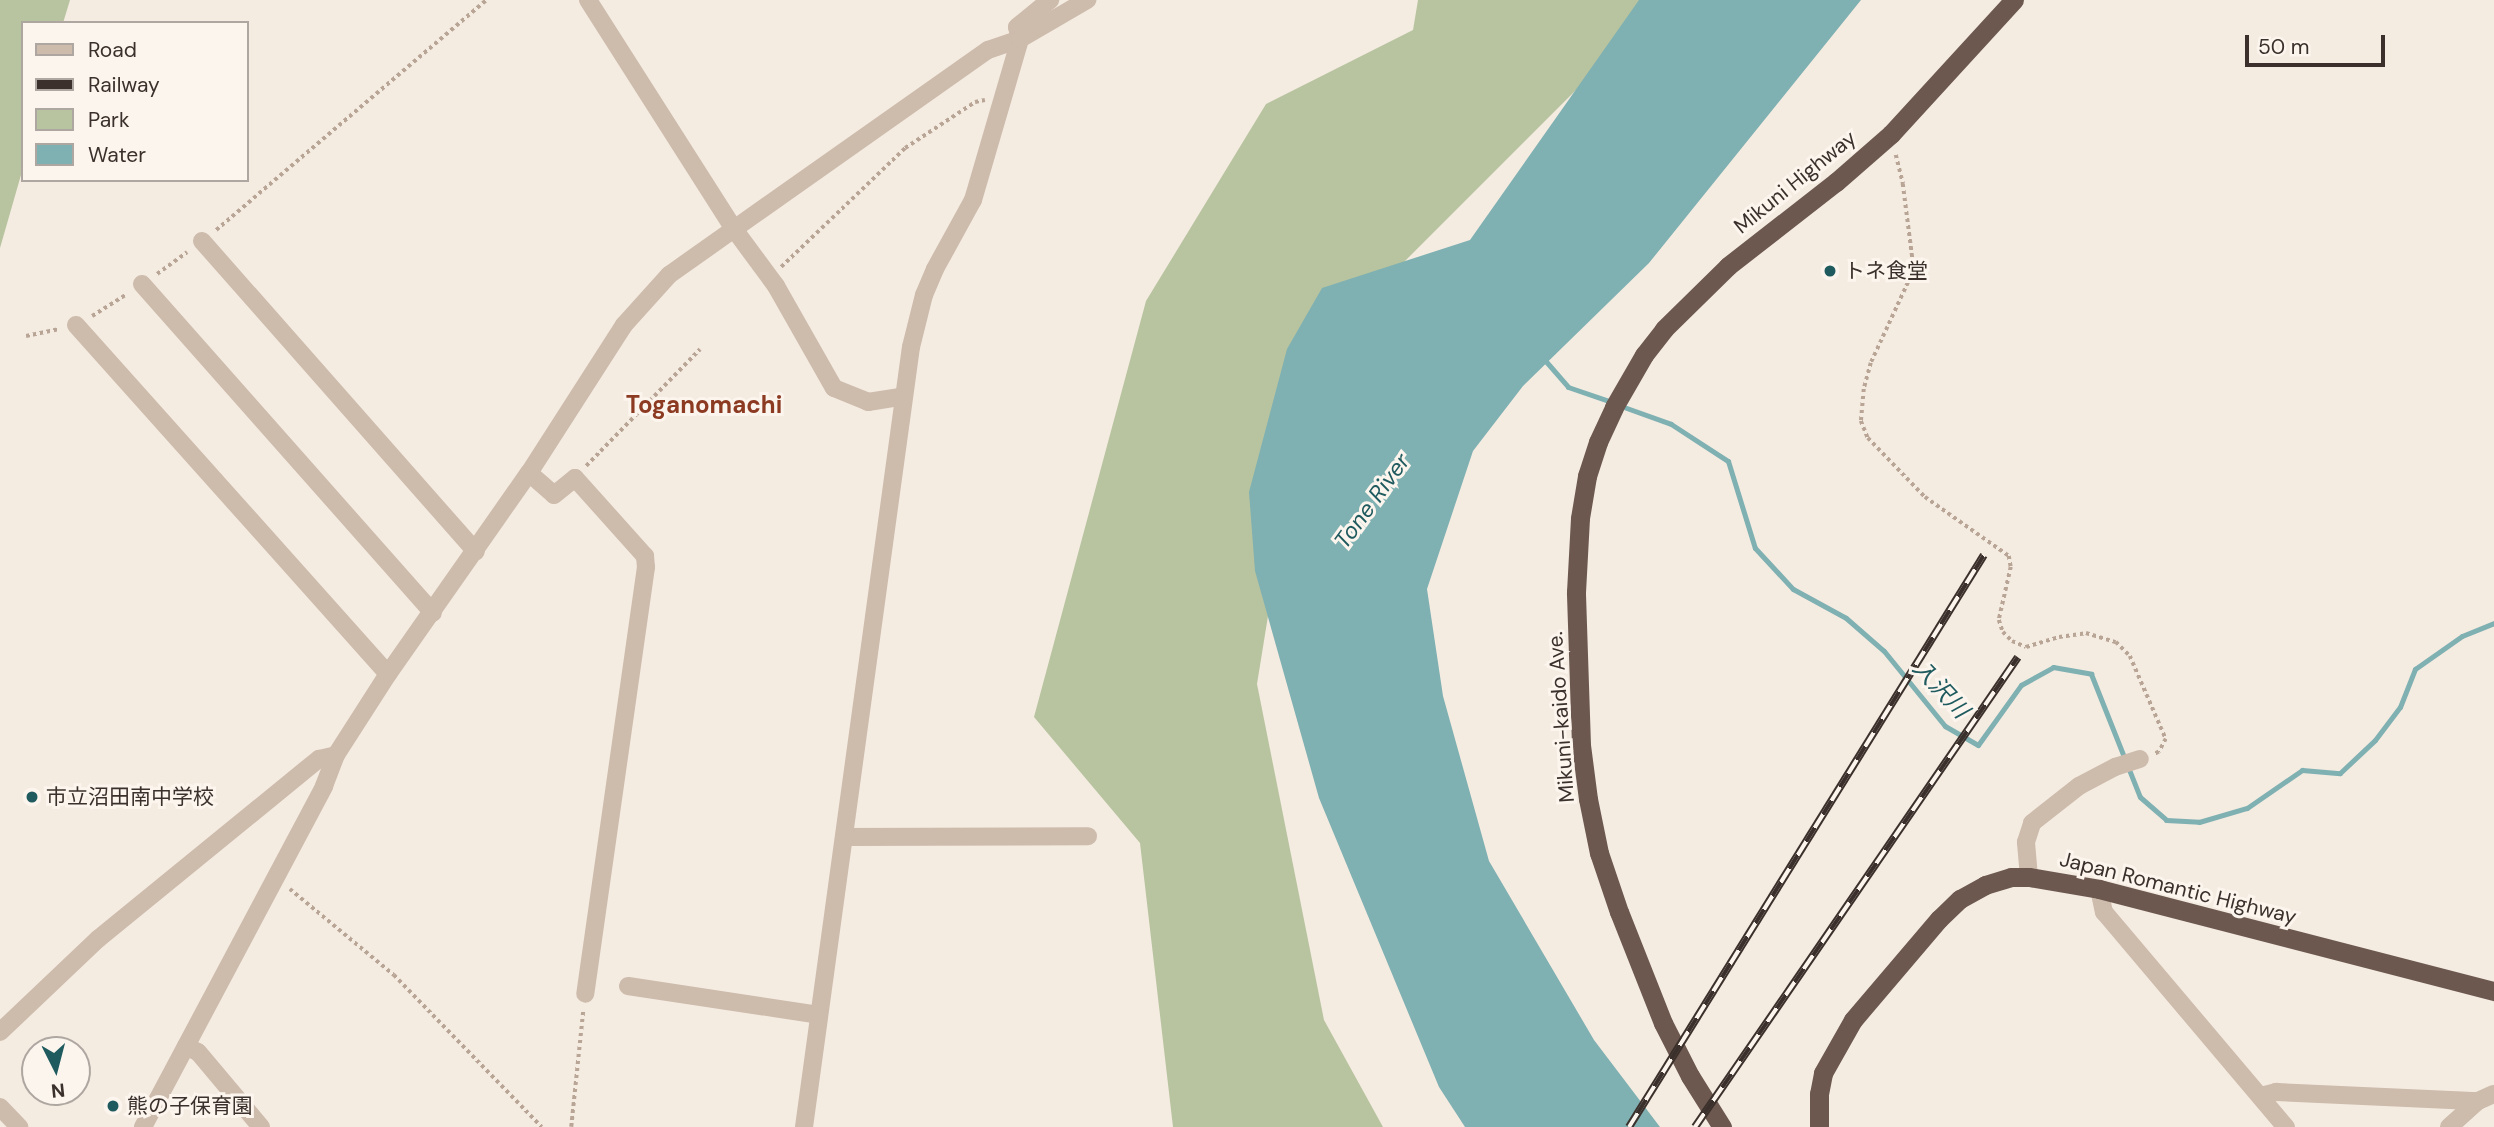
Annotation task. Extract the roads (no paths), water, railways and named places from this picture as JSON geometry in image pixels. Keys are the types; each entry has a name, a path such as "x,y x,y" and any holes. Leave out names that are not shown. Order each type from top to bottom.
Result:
{"highway":[{"name":"Mikuni Highway","path":"1614,407 1664,329 1696,295 1762,237 1836,182 1891,134 2014,0"},
{"name":"Mikuni-kaido Ave.","path":"1614,407 1598,442 1587,476 1577,547 1577,665 1588,799 1599,853 1646,981 1690,1076 1722,1127"},
{"name":"Japan Romantic Highway","path":"1819,1127 1819,1094 1833,1052 1853,1020 1894,970 1960,899 1985,885 2011,877 2029,877 2099,889 2494,991"}],"street":[{"path":"588,0 734,229 770,277 834,387 868,402 905,396"},
{"path":"804,1127 911,347 924,295 973,200 1020,40 1017,27 1049,0"},
{"path":"143,1127 324,786 336,755 388,674 476,552 624,324 669,275 988,50 1020,40 1087,0"},
{"path":"202,241 476,552"},
{"path":"142,284 433,614"},
{"path":"76,325 388,674"},
{"path":"529,472 554,495 575,478 645,556 646,567 585,995"},
{"path":"0,1032 98,939 318,759 336,755"},
{"path":"2029,877 2026,842 2032,823 2078,786 2115,767 2140,760"},
{"path":"844,837 1088,836"},
{"path":"2099,889 2104,912 2286,1127"},
{"path":"628,986 819,1015"},
{"path":"186,1046 198,1052 261,1127"},
{"path":"2260,1096 2276,1093 2486,1098"},
{"path":"2449,1127 2486,1098"},
{"path":"0,1107 19,1127"}],"water":[{"name":"Tone River","path":"1639,0 1861,0 1649,263 1523,386 1473,451 1427,589 1443,696 1489,861 1594,1040 1660,1127 1465,1127 1439,1087 1319,798 1255,571 1249,492 1287,349 1322,288 1470,240"}],"waterway":[{"name":"入沢川","path":"1543,358 1568,387 1612,402"},
{"name":"入沢川","path":"1621,406 1671,424 1728,461 1755,548 1793,589 1846,618 1884,651 1945,726 1978,745 2021,685 2053,667 2091,674 2140,797 2166,820 2199,822 2247,808 2302,770 2340,773 2375,740 2400,707 2415,669 2462,636 2494,623"}],"railway":[{"path":"1629,1127 1984,555"},
{"path":"1695,1127 2018,657"}],"place":[{"name":"トネ食堂","path":"1830,271"},
{"name":"市立沼田南中学校","path":"32,797"},
{"name":"熊の子保育園","path":"113,1106"}],"district":[{"name":"Toganomachi","path":"704,405"}]}
